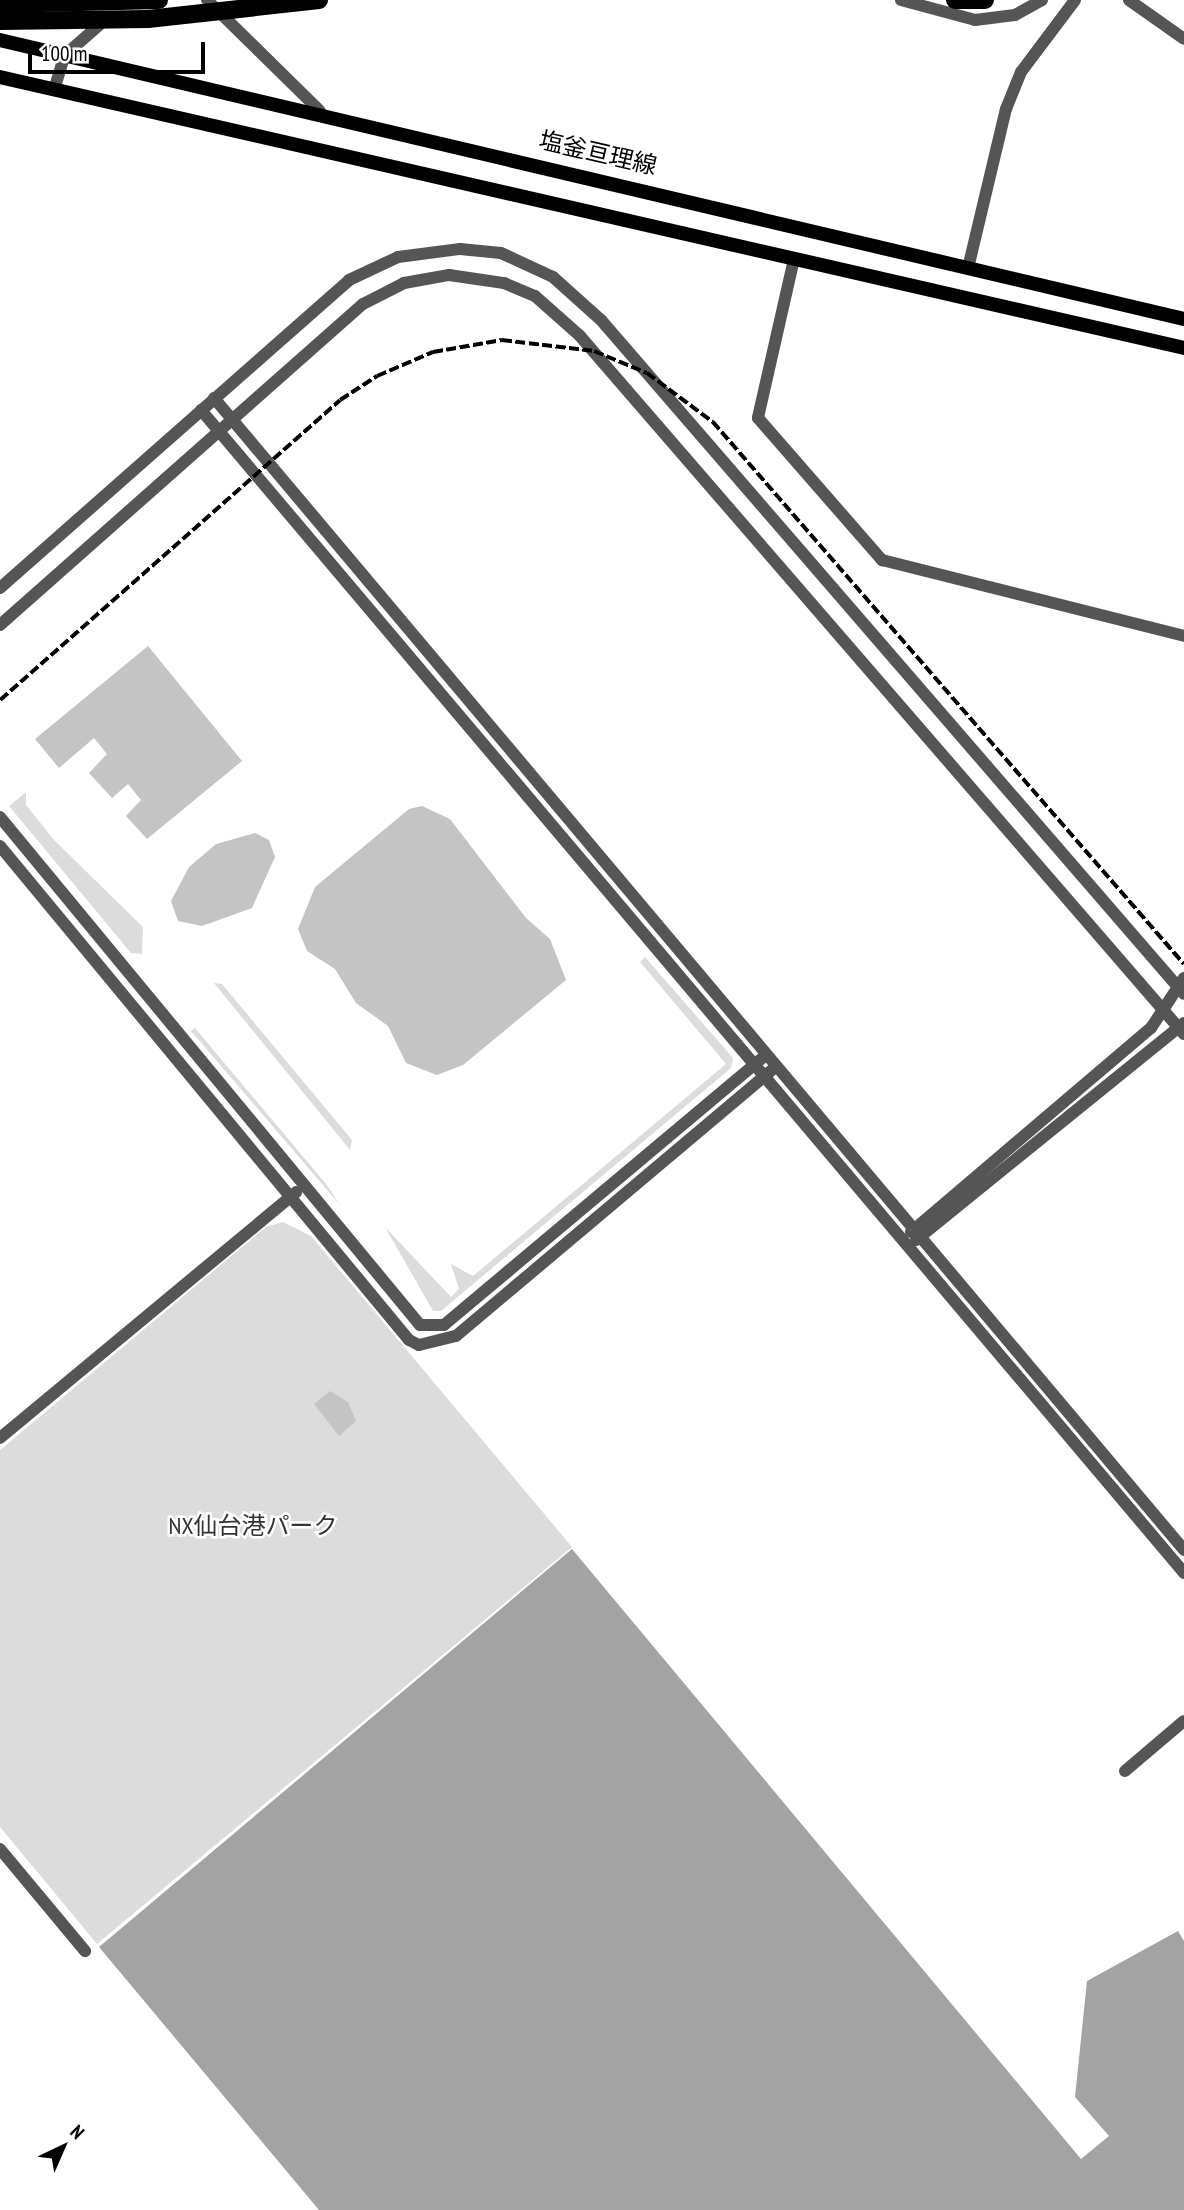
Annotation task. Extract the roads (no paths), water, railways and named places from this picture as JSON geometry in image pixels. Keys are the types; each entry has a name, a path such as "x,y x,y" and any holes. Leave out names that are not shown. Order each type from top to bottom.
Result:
{"highway":[{"path":"0,4 159,0"},
{"path":"0,21 256,9 319,0"},
{"path":"955,0 985,0"}],"main road":[{"name":"塩釜亘理線","path":"0,40 320,111 968,264 1184,319"},
{"path":"0,77 1184,348"}],"street":[{"path":"54,90 65,55 127,0"},
{"path":"207,0 320,111"},
{"path":"901,0 975,20 1015,15 1042,0"},
{"path":"968,264 1006,109 1021,72 1075,0"},
{"path":"1129,0 1184,39"},
{"path":"0,588 349,280 398,257 480,250 553,277 620,341 1183,987 1166,1013 913,1226 908,1242"},
{"path":"794,259 758,418 882,559 1184,636"},
{"path":"0,625 231,417 363,304 404,282 471,275 535,296 594,351 1166,1013 1182,1028 923,1238 908,1242"},
{"path":"214,398 1184,1550"},
{"path":"201,410 756,1062 1184,1573"},
{"path":"0,817 410,1317 420,1325 444,1325 768,1053"},
{"path":"0,846 409,1340 439,1345 778,1065"},
{"path":"0,1438 304,1186"},
{"path":"1125,1771 1184,1721"},
{"path":"0,1849 85,1951"}],"railway":[{"path":"0,700 340,400 377,376 433,352 502,340 594,351 647,373 713,422 1184,964"}],"park label":[{"name":"NX仙台港パーク","path":"253,1526"}]}
